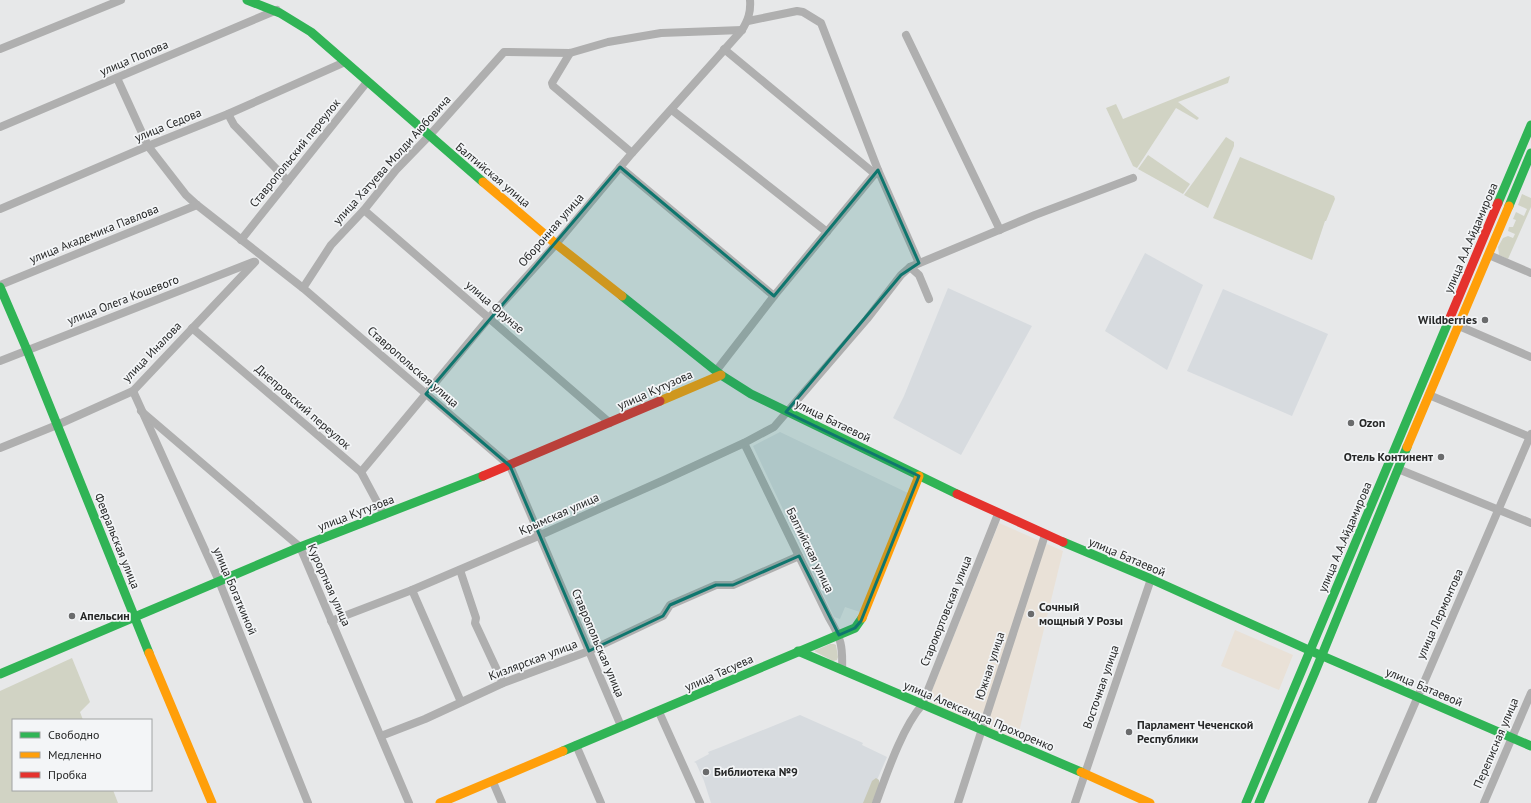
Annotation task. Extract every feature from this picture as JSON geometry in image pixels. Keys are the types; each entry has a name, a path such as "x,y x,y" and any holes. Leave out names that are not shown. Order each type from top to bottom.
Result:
{"main road":[{"name":"Балтийская улица","path":"247,0 277,10 294,19 311,32 429,136 556,244 719,373"},
{"name":"улица А.А.Айдамирова","path":"1246,803 1531,125"},
{"name":"улица А.А.Айдамирова","path":"1259,803 1531,153"},
{"name":"Февральская улица","path":"0,286 134,617 212,803"},
{"name":"улица Батаевой","path":"719,373 751,394 786,412 998,514 1151,579 1321,656 1531,746"},
{"name":"улица Кутузова","path":"0,674 300,547 510,466 610,423 719,373"},
{"name":"улица Тасуева","path":"440,803 493,782 621,726 659,712 798,651 855,628 861,621 919,476"},
{"name":"улица Александра Прохоренко","path":"798,651 922,705 982,729 1150,803"}],"street":[{"path":"0,49 122,0"},
{"name":"Оборонная улица","path":"362,472 489,318 556,244 632,153 742,30 748,21 751,10 750,0"},
{"name":"улица Попова","path":"0,127 277,10"},
{"path":"748,21 797,11 803,12 822,23 876,172 919,263"},
{"path":"632,153 553,86 552,83 570,53 608,42 661,33 742,30"},
{"path":"906,35 1000,230"},
{"path":"724,49 876,172"},
{"name":"улица Хатуева Молди Аюбовича","path":"303,288 331,245 364,210 396,170 429,136 504,52 570,53"},
{"name":"улица Седова","path":"0,210 148,146 228,114 345,62"},
{"name":"Ставропольская улица","path":"117,78 148,146 186,195 303,288 510,466 621,726"},
{"name":"Ставропольский переулок","path":"241,240 367,82"},
{"path":"672,110 827,232"},
{"path":"228,114 234,125 288,181"},
{"path":"620,167 774,296"},
{"path":"719,373 774,296 876,172"},
{"path":"929,299 919,275 910,267 1133,178"},
{"name":"улица Академика Павлова","path":"0,286 197,205"},
{"name":"улица Фрунзе","path":"364,210 610,423"},
{"path":"1489,255 1531,273"},
{"path":"255,262 263,256"},
{"name":"улица Иналова","path":"0,448 57,425 133,391 255,262"},
{"name":"улица Олега Кошевого","path":"0,361 255,262"},
{"name":"Крымская улица","path":"331,621 460,570 627,497 744,443 774,427 867,319 901,275 910,267"},
{"path":"1459,326 1531,357"},
{"name":"Днепровский переулок","path":"192,328 362,472 384,515"},
{"name":"улица Богаткиной","path":"133,391 219,581 308,803"},
{"path":"1429,395 1530,436"},
{"name":"Курортная улица","path":"141,411 300,547 409,803"},
{"name":"улица Лермонтова","path":"1372,803 1530,436"},
{"name":"Балтийская улица","path":"744,443 829,618 839,635 842,646 842,670"},
{"path":"1398,469 1531,523"},
{"name":"Староюртовская улица","path":"876,803 913,715 922,705 998,514"},
{"name":"Южная улица","path":"958,803 1045,535"},
{"name":"Кизлярская улица","path":"381,736 425,719 503,683 589,651 663,616 670,605 716,586 733,586 800,556"},
{"path":"460,570 476,618 475,623 503,683"},
{"name":"Восточная улица","path":"1075,803 1151,579"},
{"path":"412,590 461,702"},
{"name":"Переписная улица","path":"1484,803 1531,693"},
{"path":"659,712 700,803"},
{"path":"576,746 601,803"},
{"path":"493,782 502,803"}],"highlighted area":[{"path":"620,167 774,296 878,170 919,263 901,275 786,412 919,476 861,621 855,628 839,635 799,556 733,585 716,585 670,605 663,616 589,651 510,466 426,394"}],"shaded area":[{"path":"1230,76 1228,83 1178,102 1199,118 1197,120 1176,108 1137,168 1133,166 1106,108 1116,104 1123,119"},
{"path":"1226,137 1234,142 1234,146 1208,208 1184,195"},
{"path":"1148,155 1190,184 1183,194 1138,169"},
{"path":"1240,157 1334,196 1335,199 1325,221 1312,260 1213,218"},
{"path":"1522,194 1531,198 1531,207 1508,259 1499,255 1498,247 1503,238 1508,236 1513,238 1515,234 1508,231 1509,227 1513,227 1516,220 1513,219 1516,212 1524,216 1527,209 1518,205"},
{"path":"1145,253 1203,285 1167,370 1105,331"},
{"path":"948,288 1032,326 961,455 893,418 904,396"},
{"path":"1223,289 1328,334 1292,416 1187,371"},
{"path":"780,432 908,493 860,612 845,607 840,619 834,617 753,446"},
{"path":"999,523 1063,551 1017,740 927,703"},
{"path":"1235,630 1293,655 1279,690 1221,666"},
{"path":"830,644 836,645 837,660 833,661 814,651"},
{"path":"72,658 90,702 80,712 83,719 12,719 12,791 113,791 118,803 0,803 0,691"},
{"path":"800,715 863,743 862,745 887,757 867,803 711,803 704,781 696,763 694,762 709,754 708,752"}],"green space":[{"path":"876,778 879,780 879,786 872,803 863,803 872,781"}],"traffic: fast":[{"path":"247,0 280,13 311,32 483,182"},
{"path":"1498,203 1531,125"},
{"path":"1509,206 1531,153"},
{"path":"0,287 27,350 149,653"},
{"path":"622,296 721,375 751,394 957,494"},
{"path":"1246,803 1449,320"},
{"path":"1259,803 1315,672 1407,447"},
{"path":"0,674 300,547 483,476"},
{"path":"1063,542 1151,579 1311,651 1531,746"},
{"path":"563,751 855,628 862,618"},
{"path":"798,651 1081,772"}],"traffic: slow":[{"path":"483,182 556,244 622,296"},
{"path":"1407,447 1509,206"},
{"path":"660,401 721,375"},
{"path":"862,618 919,476"},
{"path":"149,653 212,803"},
{"path":"440,803 563,751"},
{"path":"1081,772 1150,803"}],"traffic: jam":[{"path":"1449,320 1498,203"},
{"path":"483,476 660,401"},
{"path":"957,494 1063,542"}],"place":[{"name":"Wildberries","path":"1485,320"},
{"name":"Ozon","path":"1351,423"},
{"name":"Отель Континент","path":"1441,457"},
{"name":"Сочный мощный У Розы","path":"1031,614"},
{"name":"Апельсин","path":"72,616"},
{"name":"Парламент Чеченской Республики","path":"1129,732"},
{"name":"Библиотека №9","path":"706,772"}]}
